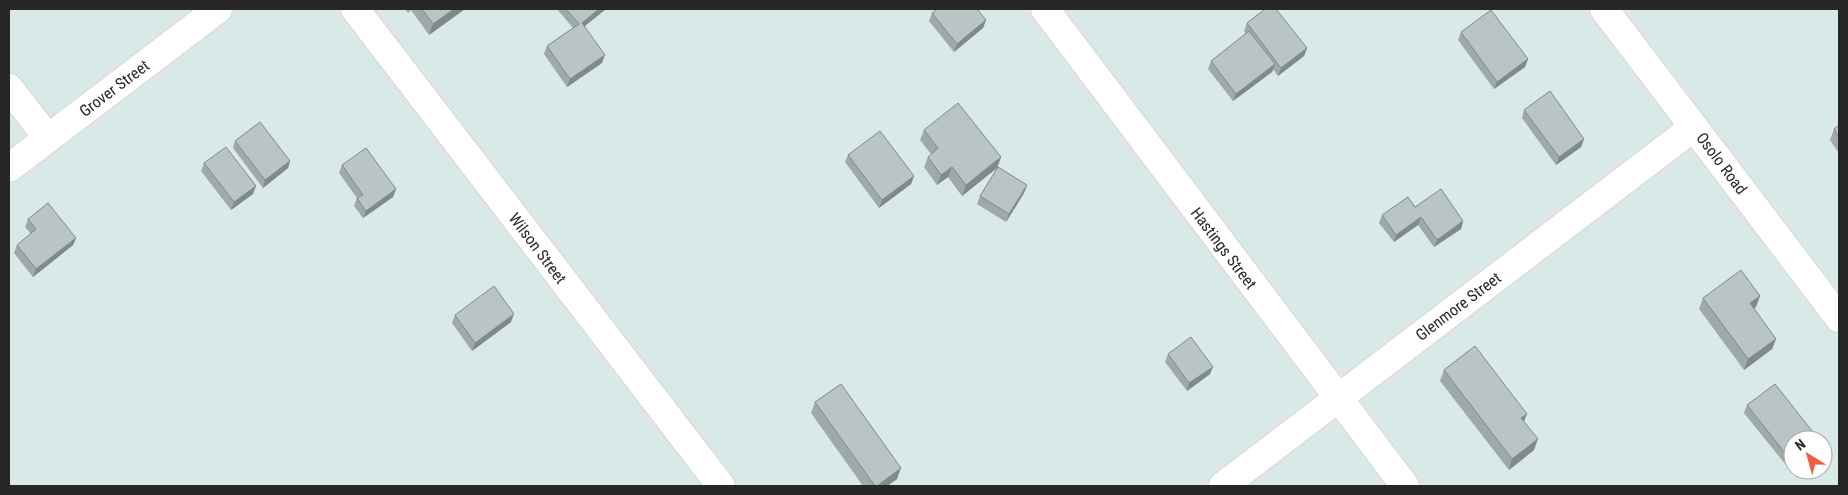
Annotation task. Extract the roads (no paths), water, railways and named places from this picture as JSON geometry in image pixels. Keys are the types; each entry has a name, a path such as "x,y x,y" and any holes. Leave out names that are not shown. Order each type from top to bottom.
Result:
{"street":[{"name":"Grover Street","path":"9,168 218,9"},
{"name":"Wilson Street","path":"354,9 721,486"},
{"name":"Hastings Street","path":"1045,9 1405,486"},
{"name":"Osolo Road","path":"1604,9 1839,318"},
{"path":"9,88 48,138"},
{"name":"Glenmore Street","path":"1223,486 1694,127"}]}
